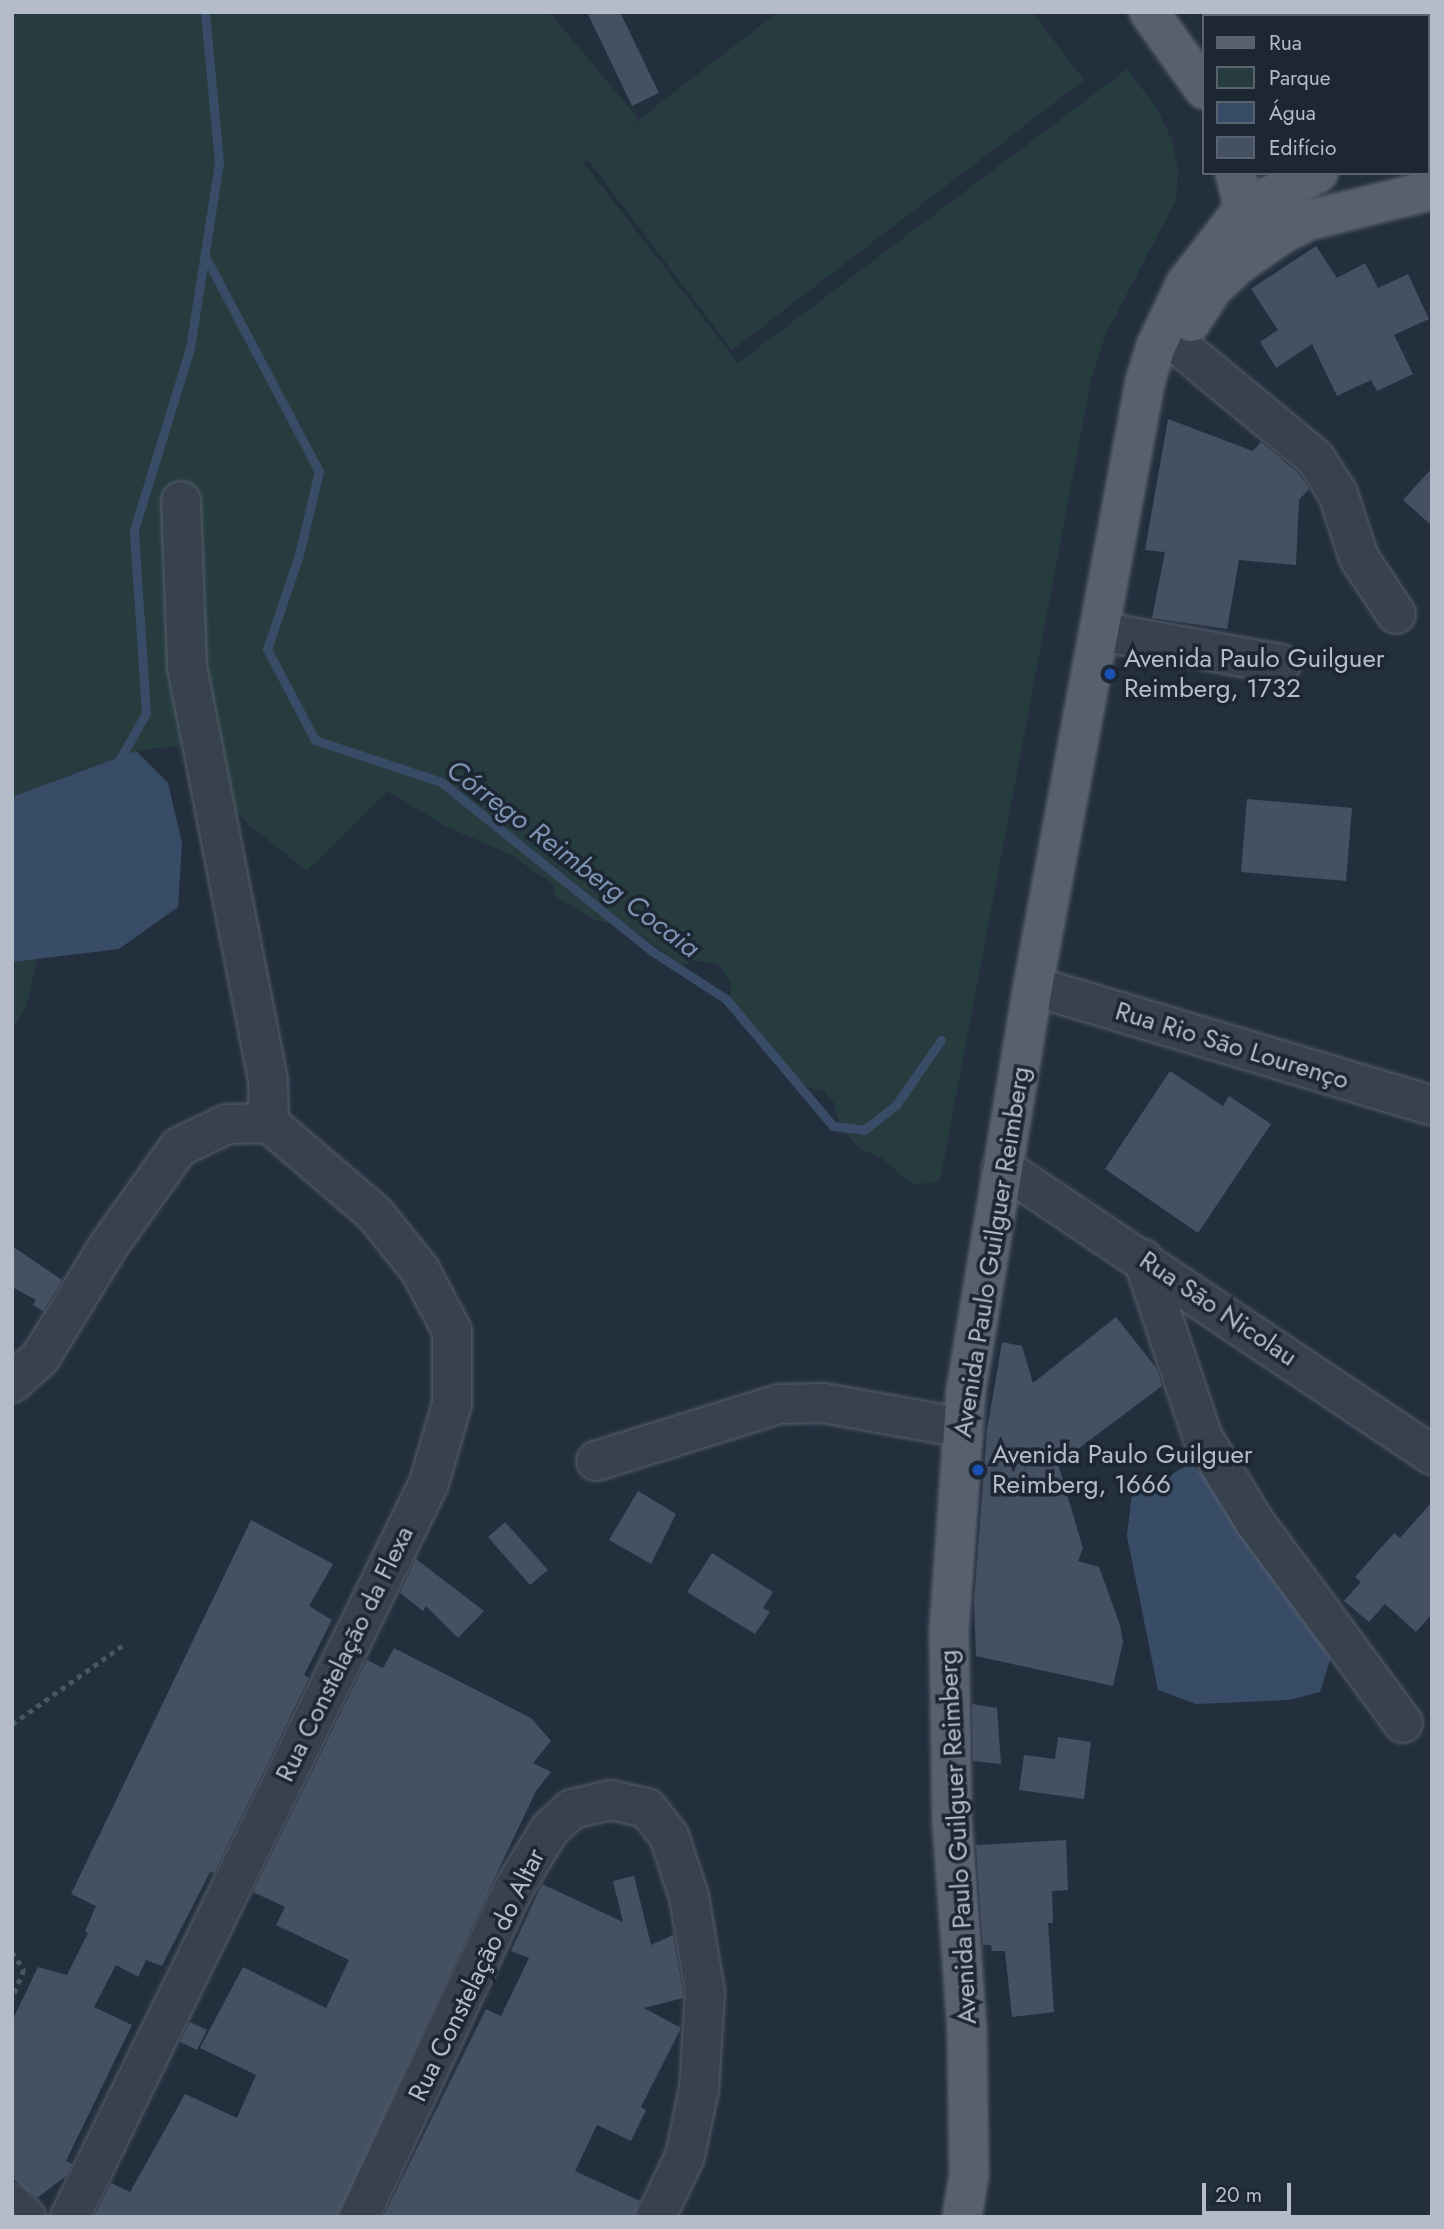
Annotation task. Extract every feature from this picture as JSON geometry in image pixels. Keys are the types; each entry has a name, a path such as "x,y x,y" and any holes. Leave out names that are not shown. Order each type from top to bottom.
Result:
{"main road":[{"path":"1149,12 1202,86"},
{"path":"1166,12 1202,41"},
{"name":"Avenida Paulo Guilguer Reimberg","path":"962,2217 969,2175 967,2030 952,1824 949,1632 964,1428 1002,1167 1145,382 1166,320 1217,240 1237,185 1306,175"},
{"path":"1237,185 1296,227 1319,175"},
{"name":"Avenida Paulo Guilguer Reimberg","path":"1145,382 1176,343 1213,288 1239,264 1296,227 1432,190"}],"street":[{"path":"1176,343 1315,458 1338,495 1359,558 1396,614"},
{"path":"12,1382 40,1358 109,1245 179,1147 227,1124 269,1123 268,1081 187,667 181,501"},
{"path":"1099,631 1281,664"},
{"name":"Rua Rio São Lourenço","path":"1033,986 1432,1106"},
{"name":"Rua Constelação da Flexa","path":"70,2217 429,1483 452,1404 452,1331 420,1270 374,1213 269,1123"},
{"name":"Rua São Nicolau","path":"1002,1167 1432,1455"},
{"path":"1143,1259 1203,1438 1254,1521 1404,1723"},
{"path":"596,1461 779,1404 823,1403 964,1428"},
{"name":"Rua Constelação do Altar","path":"359,2217 514,1888 550,1829 572,1809 611,1800 647,1808 669,1836 689,1897 705,1992 699,2088 685,2156 656,2217"},
{"path":"12,2204 26,2217"}],"path":[{"path":"12,1724 123,1645"},
{"path":"12,1952 24,1970 12,2000"}],"green space":[{"path":"12,12 549,12 638,118 629,127 778,12 1032,12 1084,80 732,350 588,160 584,163 738,363 1127,69 1156,107 1172,140 1178,168 1176,200 1105,336 1091,380 940,1181 913,1185 882,1158 862,1150 840,1127 834,1103 824,1091 803,1086 783,1062 754,1038 736,1005 730,1004 731,983 718,964 693,960 682,966 630,927 594,920 555,896 553,884 511,855 445,826 388,791 307,871 250,826 226,801 207,742 136,751 12,797"},
{"path":"37,959 26,1008 12,1030 12,962"}],"water":[{"path":"136,751 168,783 182,843 178,907 119,949 12,962 12,797"},
{"path":"1191,1464 1231,1501 1334,1647 1320,1692 1289,1700 1196,1704 1158,1690 1127,1536 1132,1494"}],"building":[{"path":"587,12 620,12 659,93 632,106"},
{"path":"1316,246 1337,278 1365,263 1378,288 1408,274 1429,319 1394,335 1413,374 1377,391 1371,380 1337,396 1312,344 1276,368 1260,342 1278,330 1251,289"},
{"path":"1168,419 1253,451 1261,442 1298,473 1309,489 1299,500 1296,565 1239,560 1227,629 1152,618 1165,552 1145,550"},
{"path":"1432,468 1432,526 1403,500"},
{"path":"1247,799 1352,808 1346,881 1241,872"},
{"path":"1170,1071 1223,1106 1229,1096 1271,1124 1198,1233 1105,1169"},
{"path":"12,1246 62,1280 43,1311 33,1305 36,1300 12,1287"},
{"path":"1116,1317 1157,1369 1162,1386 1058,1464 1083,1548 1078,1561 1099,1567 1120,1625 1123,1642 1113,1686 976,1656 974,1602 987,1430 1002,1342 1022,1346 1033,1383"},
{"path":"638,1491 676,1514 651,1564 609,1540"},
{"path":"1432,1502 1432,1614 1416,1632 1385,1604 1369,1622 1344,1601 1361,1582 1355,1577 1394,1533 1400,1538"},
{"path":"251,1520 333,1564 309,1606 332,1620 304,1675 309,1678 214,1873 210,1872 162,1966 146,1960 138,1977 116,1965 94,2007 132,2025 66,2161 72,2164 66,2176 37,2198 12,2178 12,2021 38,1967 67,1975 88,1933 85,1931 96,1906 71,1894"},
{"path":"505,1522 548,1570 530,1585 488,1537"},
{"path":"712,1553 773,1592 763,1608 770,1612 755,1634 687,1592"},
{"path":"416,1559 484,1611 458,1638 426,1606 423,1611 400,1593"},
{"path":"394,1648 531,1718 551,1741 533,1763 551,1772 536,1791 337,2217 94,2217 111,2183 130,2192 185,2094 237,2118 256,2075 200,2048 243,1967 326,2008 349,1960 276,1925 285,1907 253,1892 367,1660 383,1668"},
{"path":"972,1704 997,1708 1001,1764 973,1761"},
{"path":"1058,1737 1091,1742 1084,1799 1019,1790 1024,1755 1055,1759"},
{"path":"1066,1840 1068,1890 1052,1891 1053,1923 1048,1923 1054,2012 1012,2017 1005,1951 992,1951 991,1945 983,1945 976,1845"},
{"path":"634,1876 651,1945 673,1935 683,1993 683,1998 644,2008 681,2028 641,2107 646,2110 631,2141 597,2125 575,2171 640,2201 634,2217 383,2217 486,2009 501,2016 529,1958 511,1951 542,1884 623,1922 613,1881"},
{"path":"190,2022 207,2030 197,2050 180,2042"}],"waterway":[{"path":"116,766 146,713 134,530 190,348 219,163 205,12"},
{"name":"Córrego Reimberg Cocaia","path":"205,256 319,471 299,555 267,649 315,740 441,782 652,951 726,999 833,1126 864,1130 896,1105 941,1040"}],"place":[{"name":"Avenida Paulo Guilguer Reimberg, 1732","path":"1110,674"},
{"name":"Avenida Paulo Guilguer Reimberg, 1666","path":"978,1470"}]}
